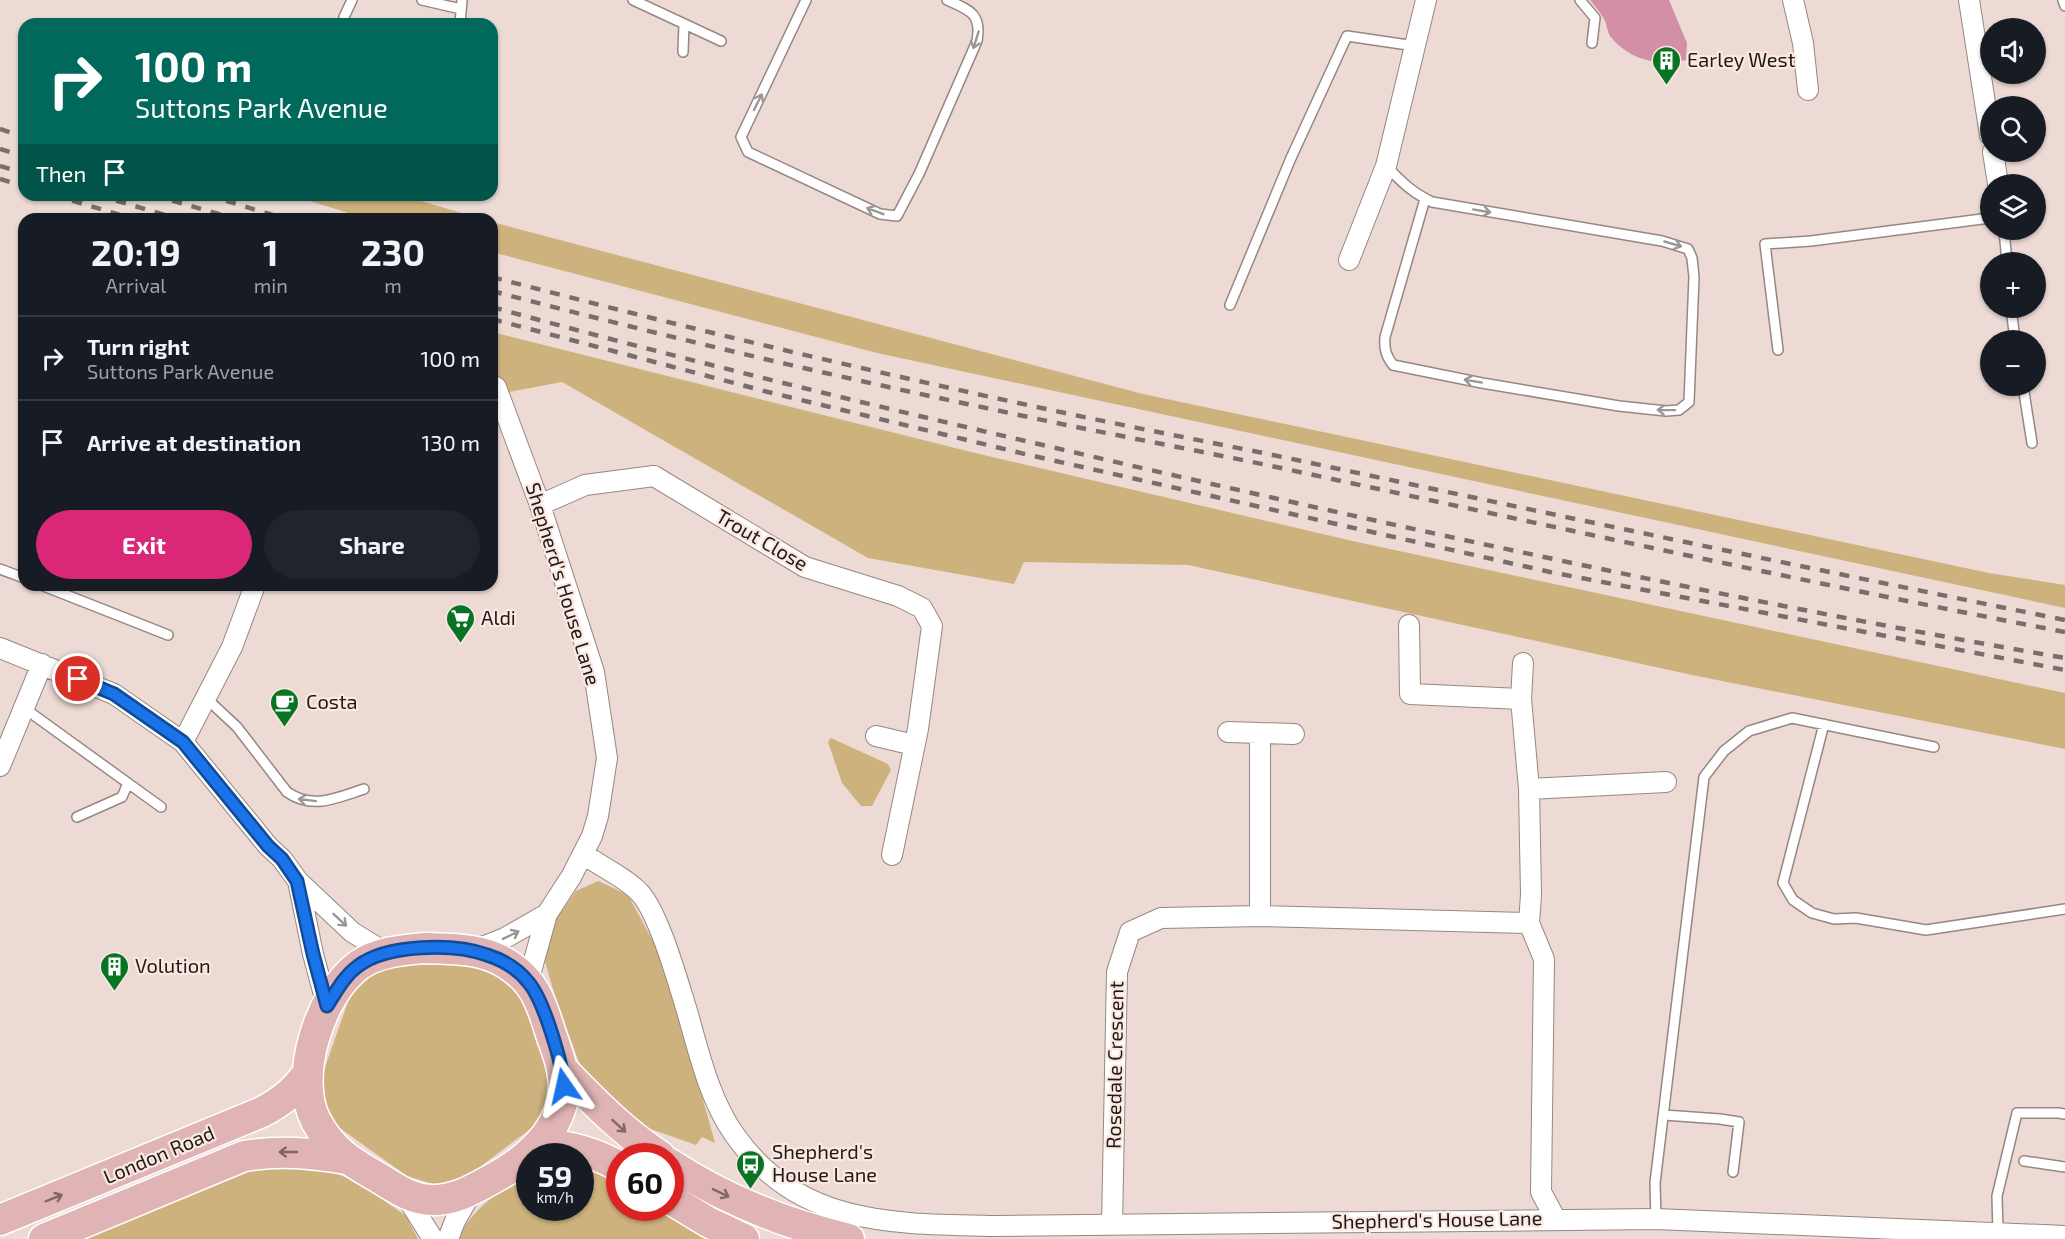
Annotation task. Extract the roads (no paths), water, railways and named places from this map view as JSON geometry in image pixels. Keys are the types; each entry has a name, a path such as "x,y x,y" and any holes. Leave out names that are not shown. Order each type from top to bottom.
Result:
{"main road":[{"path":"516,1163 499,1176 472,1191 432,1200 404,1193 346,1159 323,1133 315,1120 307,1092 307,1074 313,1042 327,1006 337,989 358,966 386,953 424,948 472,951 489,955 507,964 528,982 537,994 544,1010 562,1070 563,1098 560,1111 541,1143"},
{"path":"562,1070 620,1126 643,1143"},
{"name":"London Road","path":"0,1220 262,1112 284,1100 307,1074"},
{"name":"London Road","path":"44,1239 244,1156 304,1152 346,1159"},
{"path":"684,1172 766,1213 820,1232 849,1239"},
{"path":"684,1207 744,1239"}],"street":[{"path":"1349,260 1386,166 1425,0"},
{"path":"1793,0 1803,44 1808,90"},
{"path":"1970,0 1984,96"},
{"name":"Shepherd's House Lane","path":"498,392 540,505 594,672 607,758 598,816 584,854 547,914 528,982"},
{"name":"Trout Close","path":"540,505 585,485 654,476 805,567 898,597 922,608 932,626 914,745 892,855"},
{"path":"183,742 232,647 253,591"},
{"path":"1409,625 1410,694 1521,699"},
{"path":"0,648 114,694 183,742 268,846 282,859 297,881 352,932 386,953"},
{"path":"1523,663 1521,699 1528,789 1531,895 1529,923 1544,959 1541,1192 1555,1218"},
{"path":"0,766 42,664"},
{"path":"1228,732 1294,734"},
{"path":"1260,733 1260,916"},
{"path":"876,736 914,745"},
{"path":"1528,789 1666,782"},
{"name":"Shepherd's House Lane","path":"584,854 625,880 640,894 649,907 679,985 707,1078 734,1133 754,1159 772,1177 812,1202 845,1213 900,1222 997,1226 1656,1218 2065,1236"},
{"path":"297,881 327,1006"},
{"name":"Shepherd's House Lane","path":"472,951 506,938 547,914"},
{"name":"Rosedale Crescent","path":"1112,1225 1117,972 1130,932 1161,918 1260,916 1529,923"},
{"path":"448,1239 472,1191"},
{"path":"404,1193 433,1239"}],"lane":[{"path":"344,18 352,0"},
{"path":"422,0 462,4"},
{"path":"633,0 721,41"},
{"path":"806,0 741,137 748,152 880,214 897,216 919,174 977,40 980,27 971,11 947,0"},
{"path":"1580,0 1595,18 1592,43"},
{"path":"2063,0 2065,6"},
{"path":"683,52 684,24"},
{"path":"1230,305 1291,158 1347,36 1415,46"},
{"path":"1386,166 1415,194 1432,202 1662,241 1688,249 1692,258 1694,277 1689,402 1679,410 1666,411 1619,406 1482,383 1393,365 1387,358 1384,348 1385,337 1425,199"},
{"path":"1778,350 1765,244 1811,241 1980,219"},
{"path":"2025,396 2032,443"},
{"path":"0,569 18,576"},
{"path":"56,591 168,636"},
{"path":"207,699 237,728 287,792 297,799 309,802 329,800 364,789"},
{"path":"24,708 161,807"},
{"path":"1656,1218 1655,1183 1704,777 1724,751 1749,730 1792,718 1934,747"},
{"path":"1824,724 1783,883 1793,900 1812,913 1834,919 1856,918 1926,930 2065,909"},
{"path":"77,817 122,797 128,783"},
{"path":"1998,1233 1997,1196 2017,1113 2065,1114"},
{"path":"1664,1115 1739,1122 1733,1172"},
{"path":"2024,1161 2065,1167"}],"railway":[{"path":"0,129 18,135"},
{"path":"0,149 18,154"},
{"path":"0,166 18,171"},
{"path":"0,179 18,184"},
{"path":"73,201 114,213"},
{"path":"118,201 158,213"},
{"path":"174,201 215,213"},
{"path":"227,201 266,213"},
{"path":"498,279 701,330 981,395 2065,620"},
{"path":"498,293 743,354 933,397 1281,468 1771,573 2065,632"},
{"path":"498,309 829,394 1280,499 1727,595 2065,658"},
{"path":"498,321 768,392 1029,455 1550,572 2065,670"}],"place":[{"name":"Earley West","path":"1666,86"},
{"name":"Aldi","path":"460,644"},
{"name":"Costa","path":"285,728"},
{"name":"Volution","path":"114,992"},
{"name":"Shepherd's House Lane","path":"751,1190"}]}
